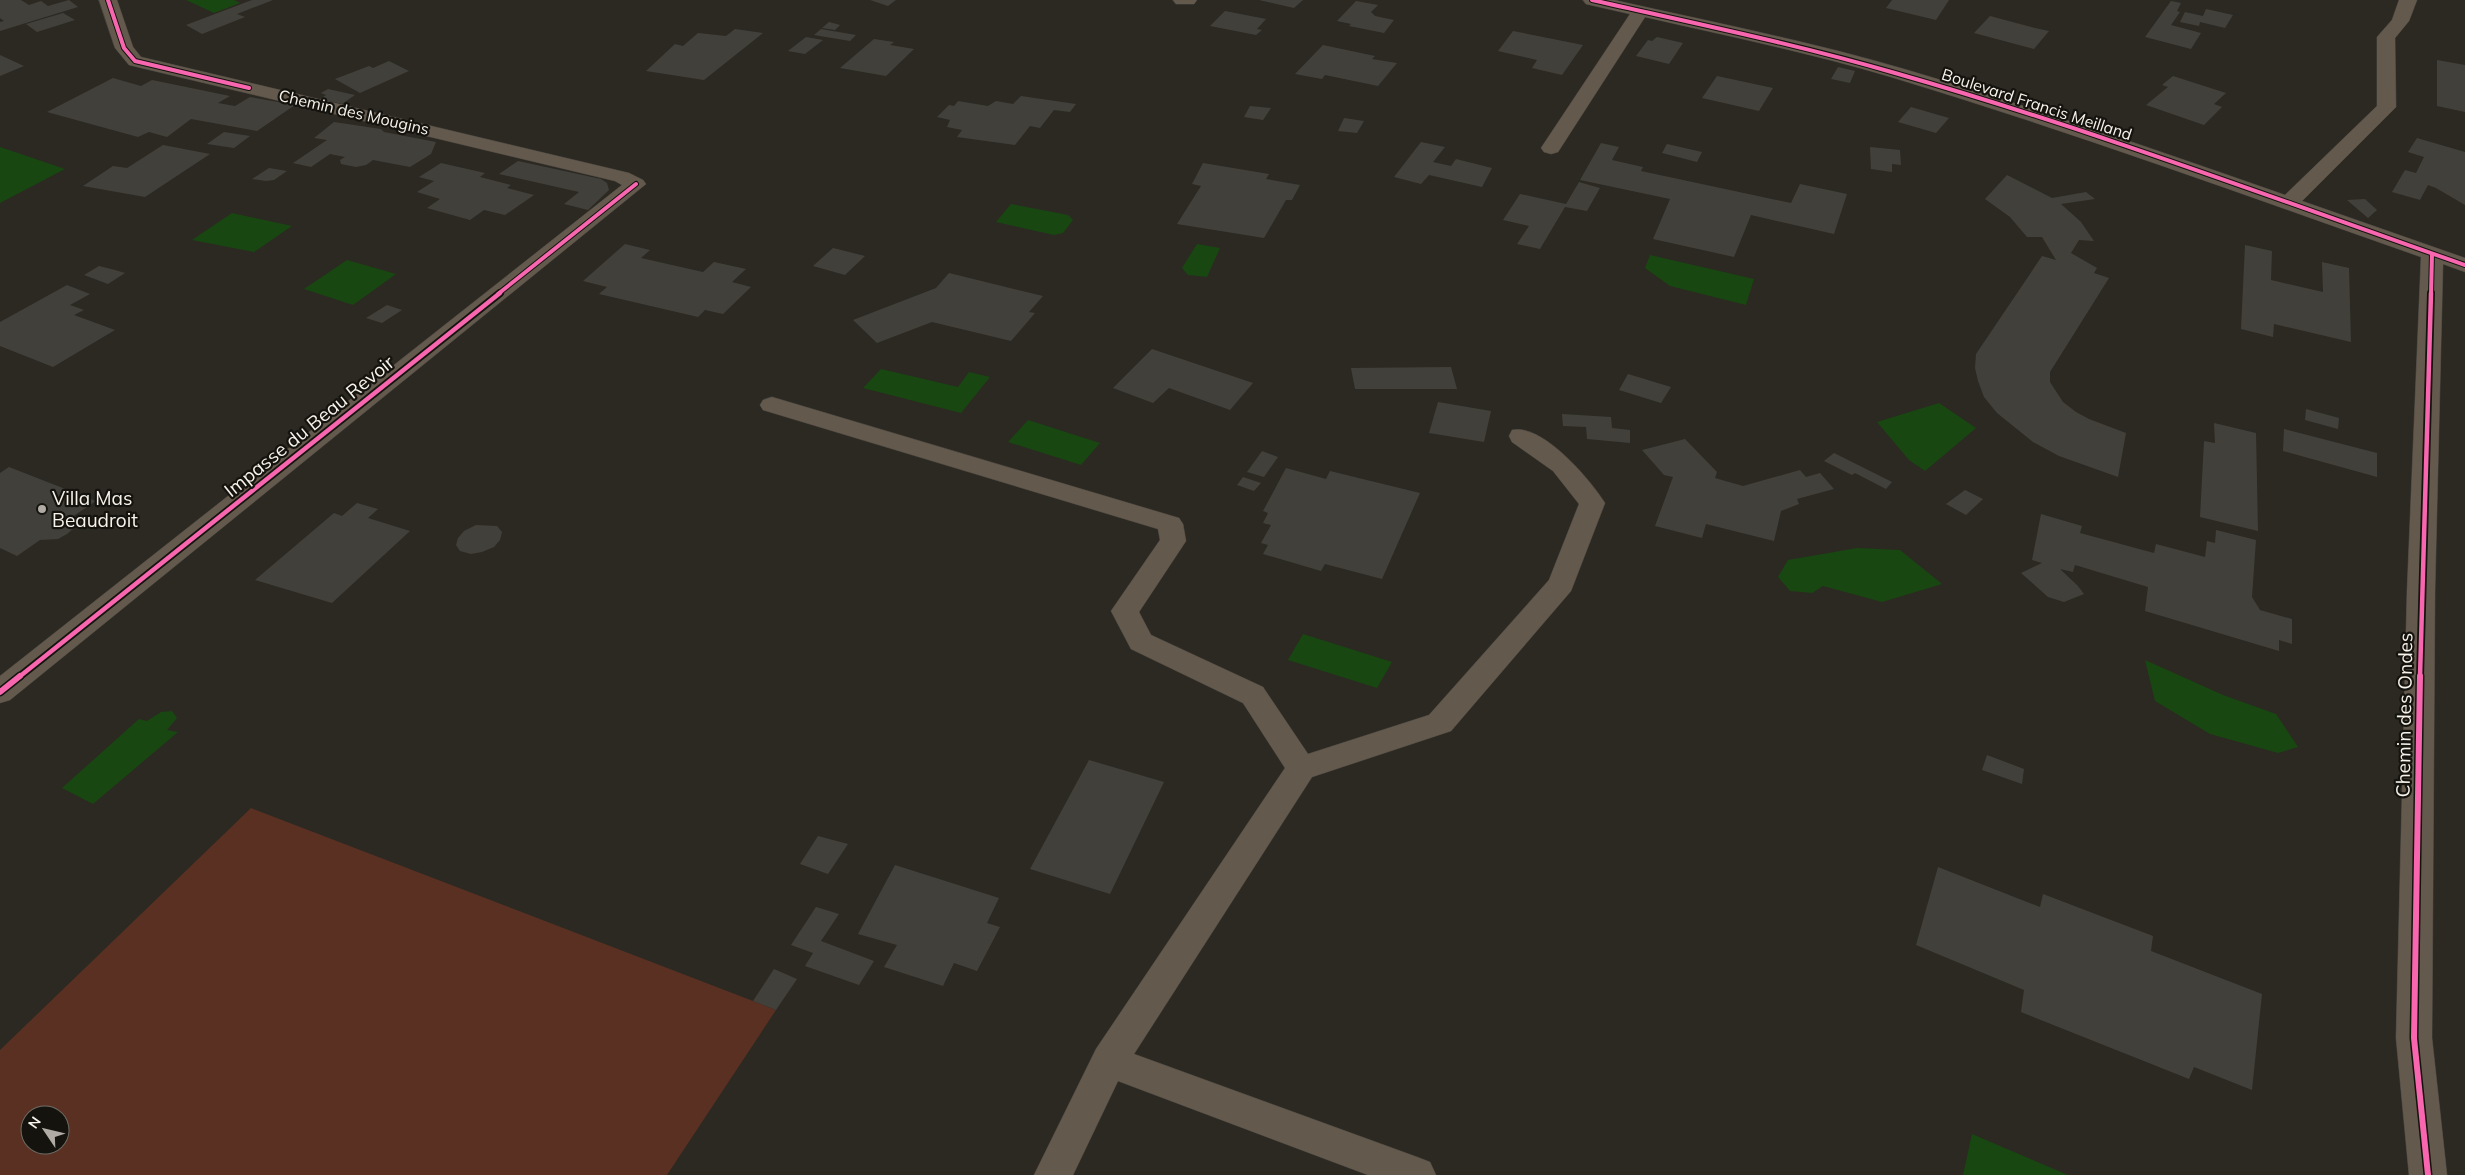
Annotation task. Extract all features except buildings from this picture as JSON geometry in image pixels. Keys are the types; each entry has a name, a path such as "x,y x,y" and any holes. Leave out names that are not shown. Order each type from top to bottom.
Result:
{"street":[{"name":"Chemin des Mougins","path":"108,0 124,48 135,61 622,176 636,184"},
{"path":"1182,0 1188,0"},
{"name":"Boulevard Francis Meilland","path":"1592,0 1831,54 1897,73 2086,132 2465,265"},
{"path":"2288,203 2386,107 2386,37 2400,21 2408,0"},
{"path":"1551,148 1642,11"},
{"name":"Impasse du Beau Revoir","path":"0,692 636,184"},
{"name":"Chemin des Ondes","path":"2428,1175 2414,1038 2421,601 2432,254"},
{"path":"772,405 1170,524 1173,541 1125,611 1141,642 1253,695 1301,768"},
{"path":"1053,1175 1108,1061 1301,768 1440,723 1561,584 1592,503 1562,465 1521,436"},
{"path":"1108,1061 1417,1175"}],"shaded area":[{"path":"186,0 234,0 240,3 214,13"},
{"path":"0,147 65,169 0,203"},
{"path":"1011,204 1068,215 1073,220 1063,233 1054,235 996,222"},
{"path":"232,213 292,226 254,252 192,240"},
{"path":"1197,244 1220,248 1207,277 1188,275 1182,268"},
{"path":"1650,255 1754,279 1746,305 1670,286 1645,268"},
{"path":"347,260 396,274 353,305 304,289"},
{"path":"881,369 958,387 969,372 990,377 961,413 863,388"},
{"path":"1939,403 1976,428 1925,471 1909,460 1877,422"},
{"path":"1028,420 1100,443 1081,465 1008,442"},
{"path":"1857,548 1900,550 1942,584 1882,602 1823,586 1812,593 1790,591 1778,577 1788,560"},
{"path":"1303,634 1392,662 1377,688 1288,660"},
{"path":"2145,660 2223,695 2276,714 2298,747 2278,753 2210,734 2155,701"},
{"path":"172,711 177,718 167,730 178,732 93,804 62,788 139,719 147,721 161,712"},
{"path":"251,808 776,1010 667,1175 0,1175 0,1050"},
{"path":"1972,1134 2068,1175 1963,1175"}],"cycle path":[{"path":"108,0 124,48 135,61 249,88"},
{"path":"1592,0 1831,55 1897,73 2086,132 2465,265"},
{"path":"0,692 636,184"},
{"path":"2428,1175 2414,1038 2421,591 2432,254"}],"place":[{"name":"Villa Mas Beaudroit","path":"42,509"}]}
